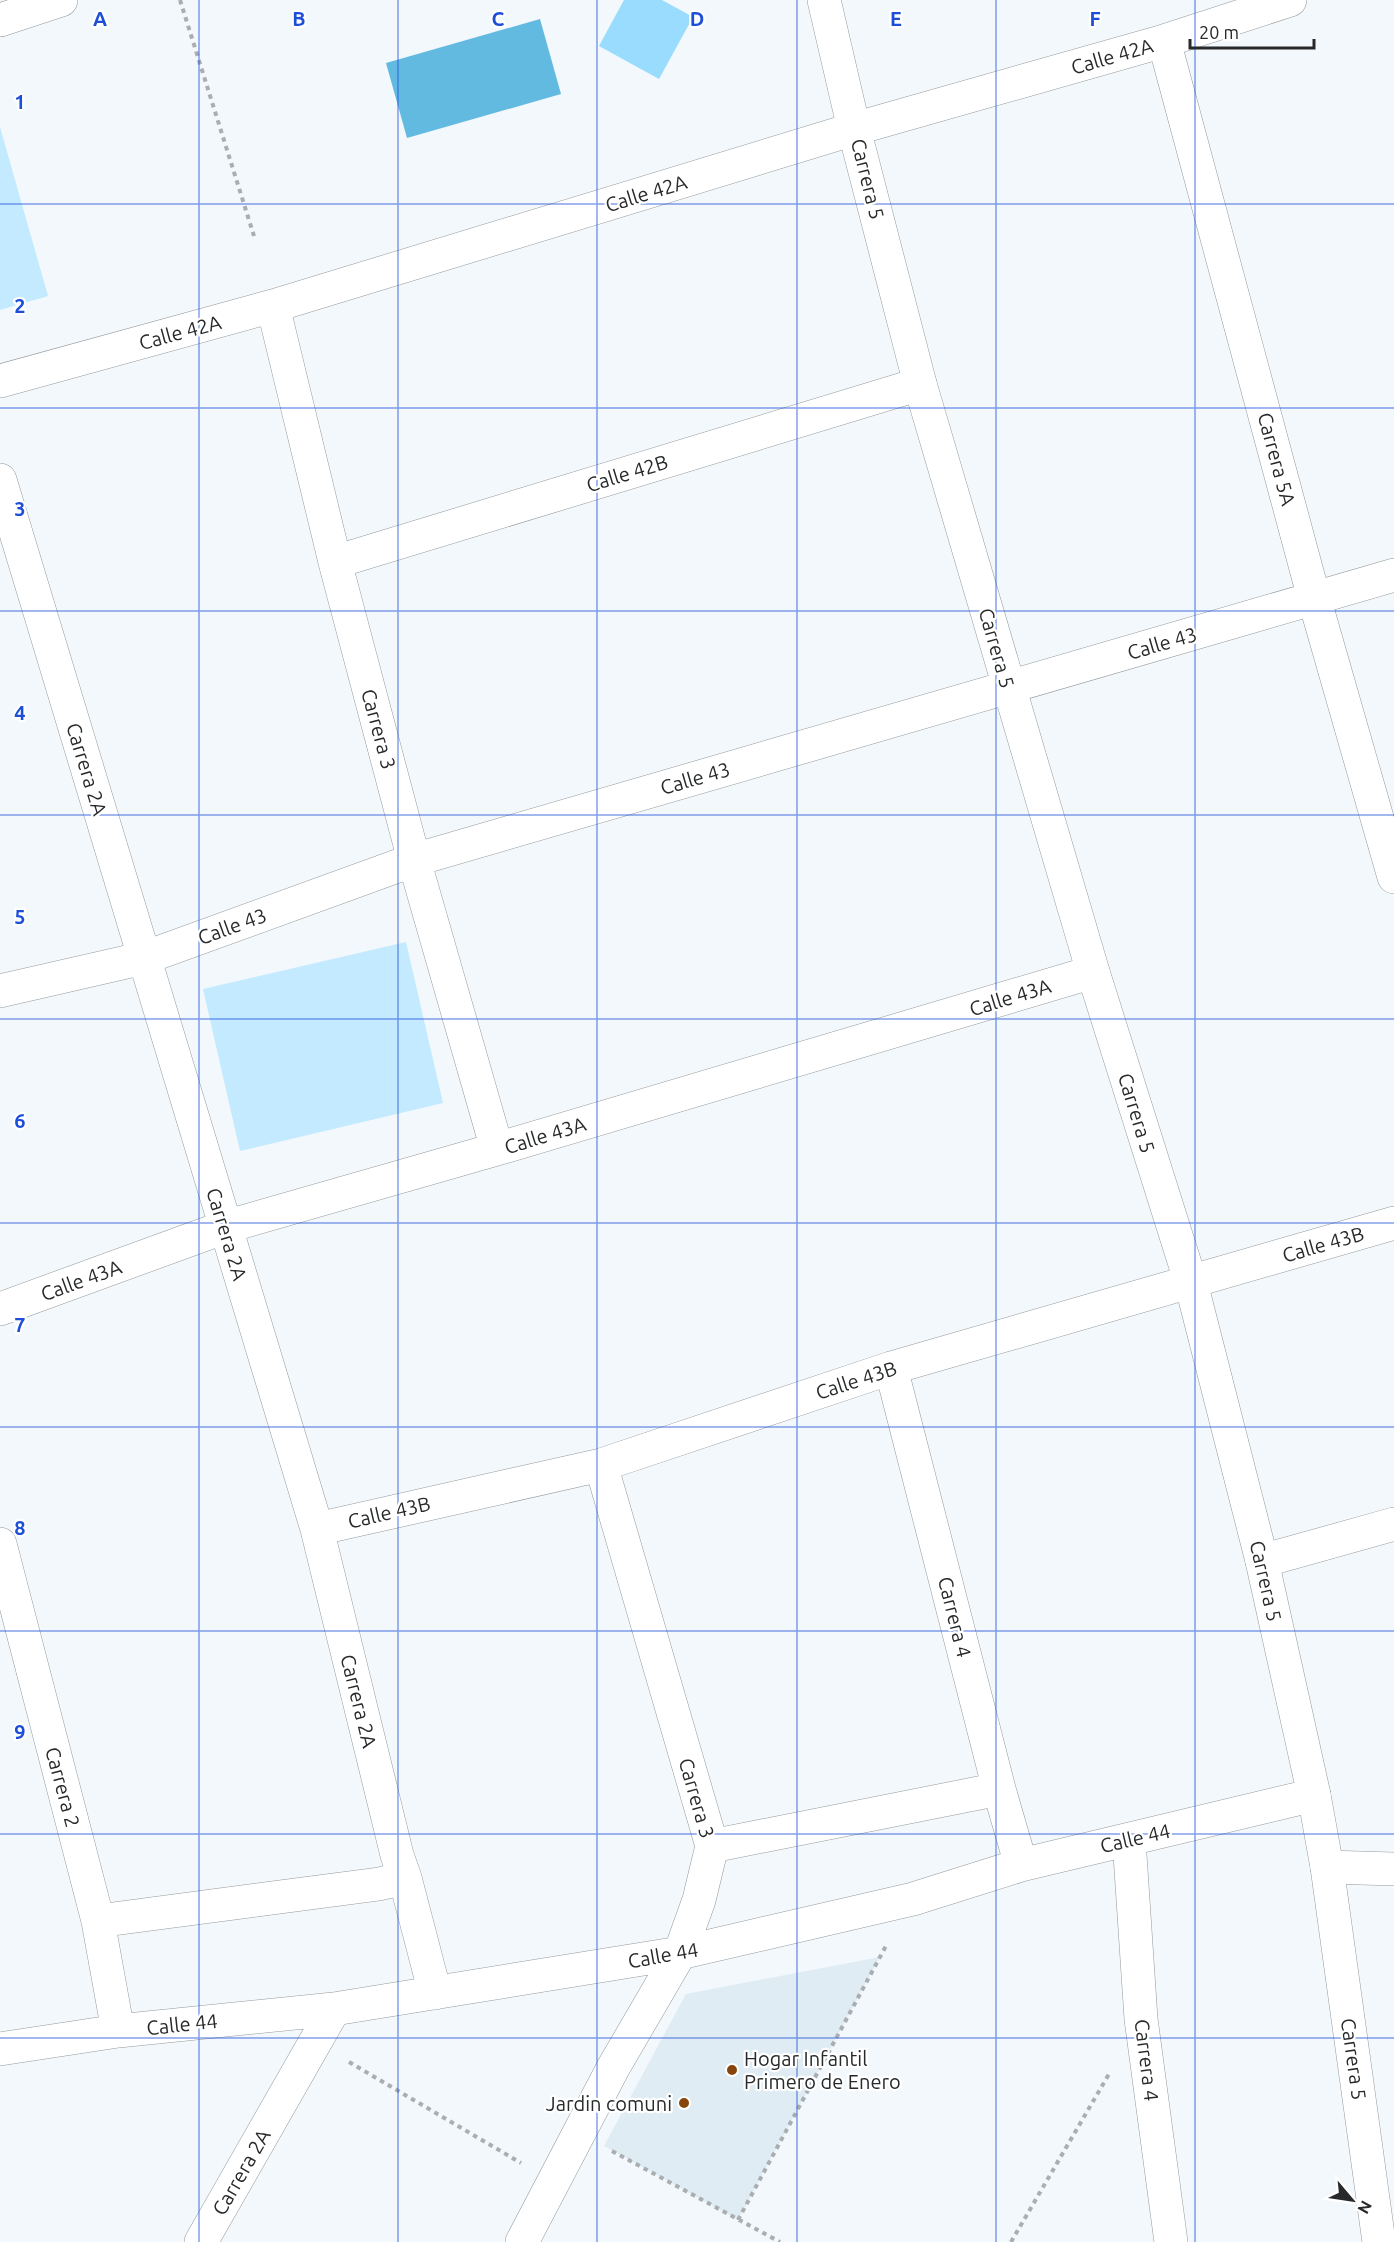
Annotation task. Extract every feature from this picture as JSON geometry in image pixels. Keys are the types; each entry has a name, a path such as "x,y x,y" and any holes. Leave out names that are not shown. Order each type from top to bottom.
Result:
{"street":[{"path":"0,20 61,0"},
{"name":"Carrera 5","path":"824,0 920,384 1093,972 1191,1283 1262,1561 1314,1795 1327,1867 1379,2242"},
{"name":"Calle 42A","path":"0,381 273,306 855,129 1164,41 1290,0"},
{"name":"Carrera 5A","path":"1164,41 1314,598 1394,877"},
{"name":"Carrera 3","path":"273,306 335,562 414,860 497,1149"},
{"name":"Calle 42B","path":"335,562 920,384"},
{"name":"Carrera 2A","path":"0,480 317,1528 394,1844 435,1993"},
{"name":"Calle 43","path":"0,991 144,958 414,860 1394,575"},
{"name":"Calle 43A","path":"0,1309 225,1227 497,1149 1093,972"},
{"name":"Calle 43B","path":"317,1528 601,1465 891,1368 1394,1223"},
{"name":"Carrera 4","path":"891,1368 999,1789 1021,1865"},
{"name":"Carrera 3","path":"522,2242 613,2068 680,1953 699,1900 712,1846 601,1465"},
{"path":"1262,1561 1394,1524"},
{"name":"Carrera 2","path":"0,1544 98,1922 118,2031"},
{"path":"712,1846 999,1789"},
{"name":"Calle 44","path":"3,2054 118,2031 334,2009 680,1953 913,1899 1021,1865 1314,1795"},
{"name":"Carrera 4","path":"1129,1840 1141,2019 1171,2242"},
{"path":"1327,1867 1394,1869"},
{"path":"98,1922 379,1884 405,1878"},
{"name":"Carrera 2A","path":"201,2242 334,2009"}],"path":[{"path":"180,0 254,236"},
{"path":"738,2220 913,1899"},
{"path":"314,2043 528,2168"},
{"path":"1011,2242 1112,2070"},
{"path":"579,2134 780,2242"}],"shaded area":[{"path":"0,127 48,296 0,310"},
{"path":"406,942 443,1103 240,1151 203,989"},
{"name":"Hogar Infantil Primero de Enero","path":"880,1957 738,2220 604,2146 686,1994"}],"water":[{"path":"540,19 561,94 407,138 386,63"}],"building":[{"path":"624,0 662,0 693,17 659,79 599,46"}],"place":[{"name":"Hogar Infantil Primero de Enero","path":"732,2070"},
{"name":"Jardin comuni","path":"684,2103"}]}
